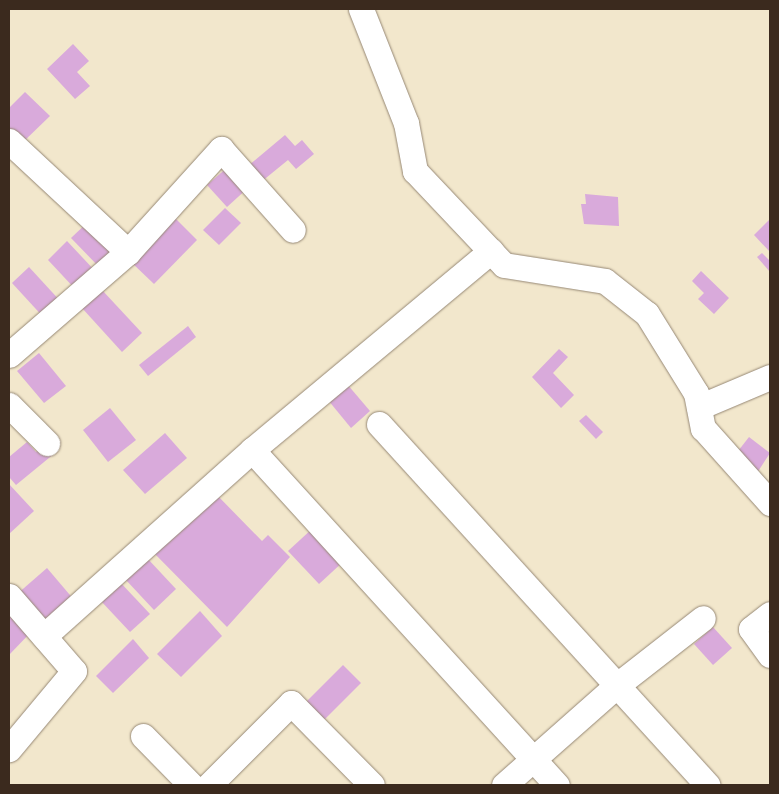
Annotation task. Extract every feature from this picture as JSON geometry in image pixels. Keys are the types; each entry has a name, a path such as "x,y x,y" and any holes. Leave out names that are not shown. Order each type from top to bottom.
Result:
{"street":[{"path":"361,9 406,124 415,171 504,265 605,280 647,314 696,393 703,428 770,503"},
{"path":"9,141 128,252"},
{"path":"9,355 128,252 221,149 293,230"},
{"path":"44,636 252,450 491,251"},
{"path":"699,407 770,377"},
{"path":"9,405 47,443"},
{"path":"379,424 707,785"},
{"path":"252,450 557,785"},
{"path":"9,596 74,671 9,749"},
{"path":"770,614 751,629 770,655"},
{"path":"504,785 616,686 703,618"},
{"path":"209,785 291,703 372,785"},
{"path":"143,736 191,785"}],"building":[{"path":"73,44 89,61 77,72 90,86 75,99 47,69"},
{"path":"25,92 50,116 20,145 9,134 9,108"},
{"path":"285,135 295,146 302,140 314,154 296,169 288,160 261,182 248,166"},
{"path":"229,166 249,187 227,207 207,185"},
{"path":"585,194 618,197 619,226 584,224 581,204 586,204"},
{"path":"225,208 241,223 219,245 203,230"},
{"path":"174,217 197,240 154,284 131,262"},
{"path":"91,219 121,250 101,269 71,238"},
{"path":"770,219 770,252 754,235"},
{"path":"67,241 97,273 77,291 48,260"},
{"path":"762,253 770,261 770,272 757,257"},
{"path":"29,267 63,304 46,320 12,283"},
{"path":"701,271 729,298 714,314 698,299 704,293 692,281"},
{"path":"102,290 142,333 122,352 82,308"},
{"path":"188,326 196,337 148,376 139,365"},
{"path":"559,349 568,357 553,373 574,395 561,408 532,377"},
{"path":"39,353 66,386 44,403 17,371"},
{"path":"347,384 370,411 351,428 328,400"},
{"path":"110,408 136,440 108,462 83,430"},
{"path":"586,415 603,432 596,439 579,421"},
{"path":"165,433 187,458 145,494 123,470"},
{"path":"749,437 770,453 757,473 735,455"},
{"path":"27,442 36,452 41,447 55,453 16,485 9,477 9,457"},
{"path":"9,484 34,511 9,534"},
{"path":"213,491 262,541 268,535 290,557 227,627 152,551"},
{"path":"313,528 344,561 319,584 288,551"},
{"path":"147,558 176,589 154,610 125,579"},
{"path":"47,568 75,601 47,628 16,595"},
{"path":"119,581 150,614 130,632 100,600"},
{"path":"9,606 33,630 9,655"},
{"path":"200,611 222,636 181,677 157,654"},
{"path":"713,627 732,648 713,665 694,644"},
{"path":"133,639 149,658 113,693 96,676"},
{"path":"343,665 361,683 322,722 304,704"}]}
